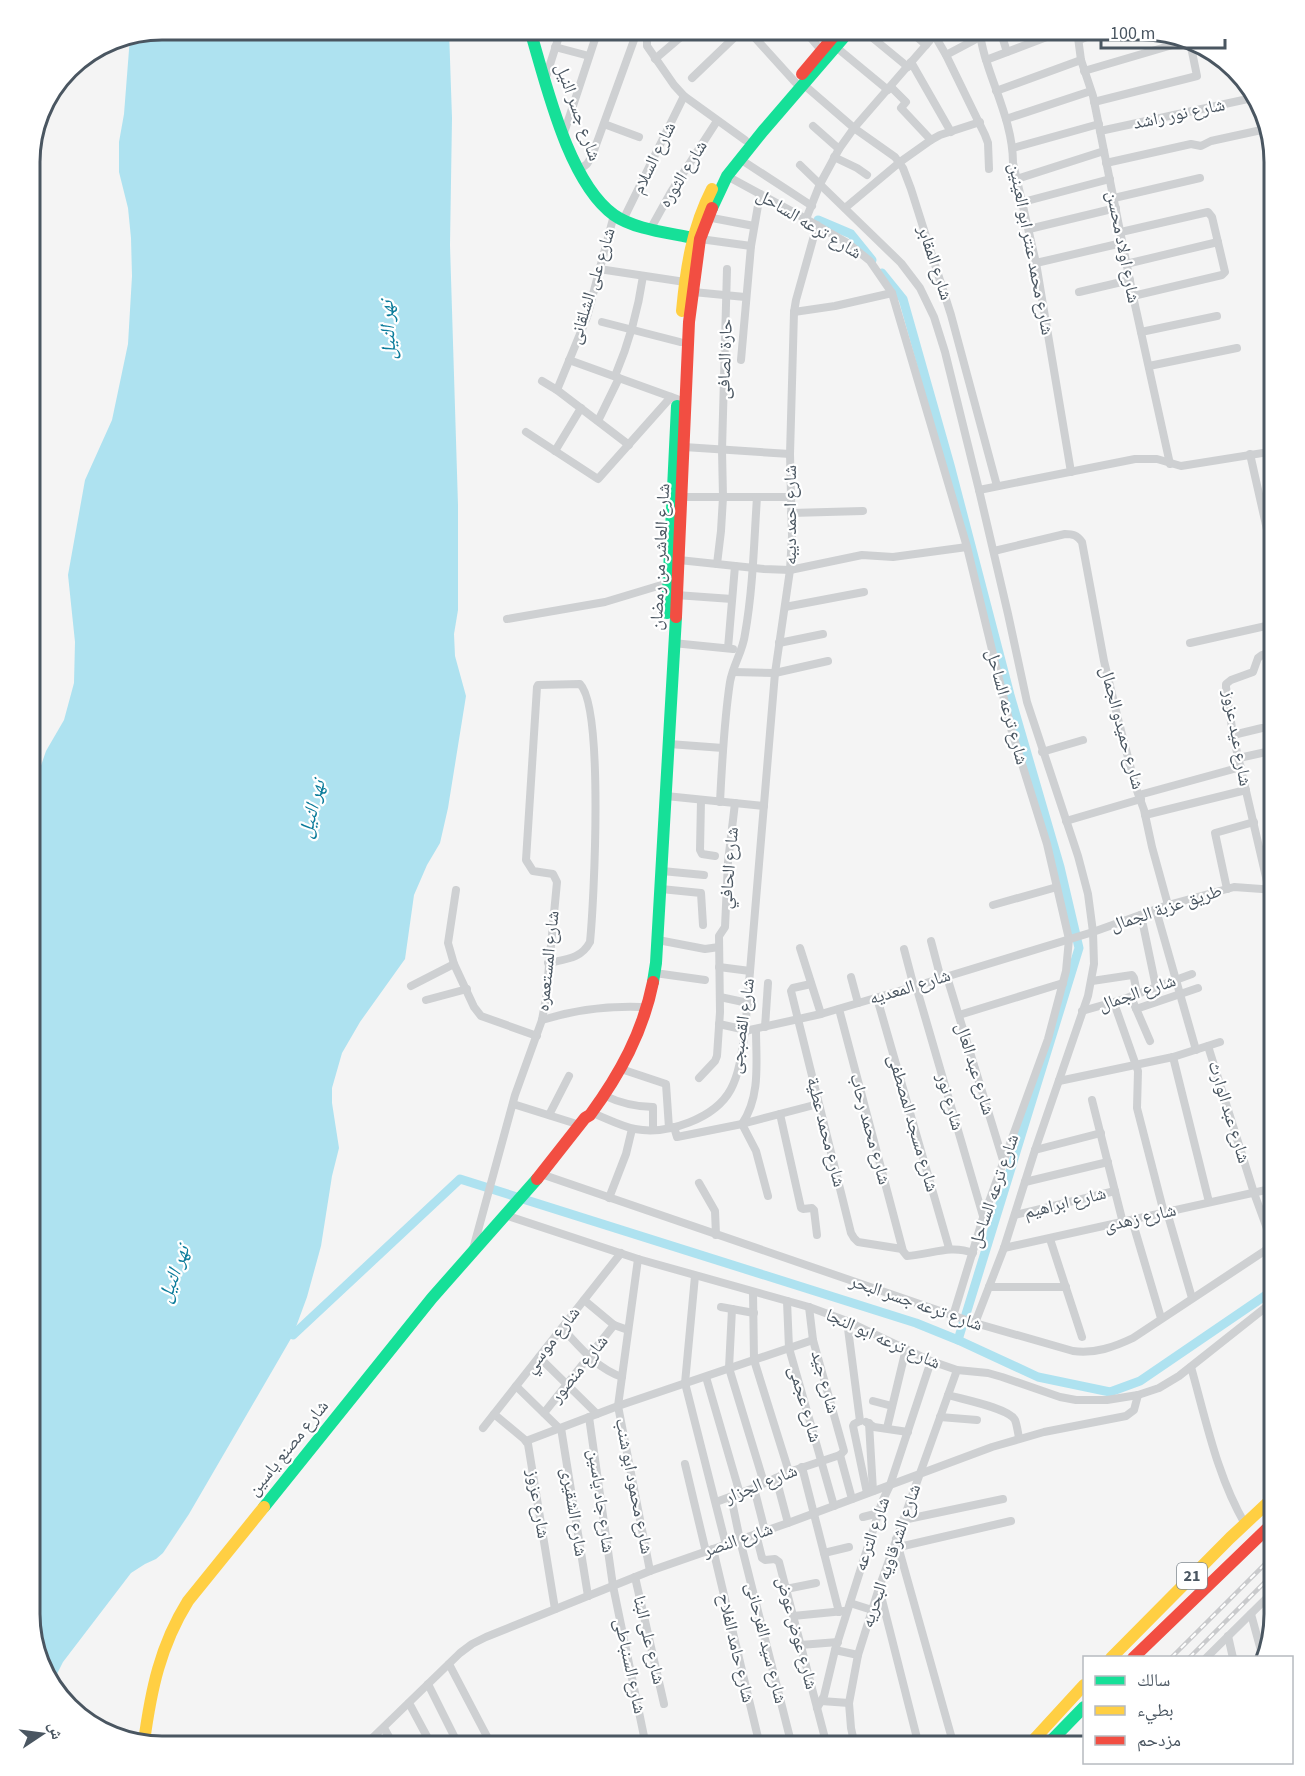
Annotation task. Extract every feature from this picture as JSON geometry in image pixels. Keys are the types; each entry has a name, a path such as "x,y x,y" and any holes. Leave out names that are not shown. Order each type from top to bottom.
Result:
{"main road":[{"name":"شارع جسر النيل","path":"533,40 545,80 579,170 599,201 619,218"},
{"name":"شارع العاشر من رمضان","path":"696,238 727,176 829,41"},
{"name":"شارع العاشر من رمضان","path":"586,1119 586,1110 618,1060 640,1006 650,964 668,583 674,398 699,213 731,156 841,41"},
{"path":"619,218 696,238"},
{"name":"شارع العاشر من رمضان","path":"515,1205 586,1119 621,1069 631,1051 648,1004 655,973 679,561 689,287"},
{"name":"شارع مصنع ياسين","path":"145,1734 157,1666 177,1616 432,1298 473,1249 515,1205"},
{"name":"21","path":"1113,1656 1264,1506"},
{"name":"21","path":"1135,1656 1264,1532"},
{"path":"1037,1736 1083,1686"},
{"path":"1056,1736 1083,1708"}],"street":[{"path":"545,80 557,40"},
{"path":"564,133 595,40"},
{"path":"579,170 592,156 632,40"},
{"path":"647,40 646,43 655,59 684,96 745,140"},
{"path":"655,59 677,41"},
{"path":"692,78 735,41"},
{"path":"757,41 799,83 900,162"},
{"path":"813,41 821,50"},
{"path":"878,41 910,64 951,132"},
{"path":"921,41 926,45"},
{"path":"806,219 820,184 854,128 930,41"},
{"path":"940,41 988,143 989,169"},
{"path":"946,55 969,41"},
{"name":"شارع محمد عنتر ابو العينين","path":"982,41 1013,148 1013,163 1036,263 1071,472"},
{"path":"1003,41 1007,52"},
{"path":"986,60 1036,41"},
{"name":"شارع اولاد محسن","path":"1078,41 1081,60 1094,102 1126,264 1170,464"},
{"path":"1084,71 1175,46"},
{"path":"555,47 590,56"},
{"path":"836,47 906,102 901,107 931,140"},
{"path":"1094,102 1196,77 1190,51"},
{"path":"996,91 1081,60"},
{"path":"1006,119 1091,91"},
{"name":"شارع السلام","path":"619,218 684,96"},
{"name":"شارع نور راشد","path":"1013,148 1099,128 1246,99"},
{"name":"شارع الثوره","path":"651,228 676,183 717,121"},
{"path":"845,208 900,162 931,140 980,122"},
{"path":"604,124 639,137"},
{"path":"813,126 837,153 867,175"},
{"path":"1106,163 1195,145 1201,146 1211,141 1260,130"},
{"path":"1017,179 1104,151"},
{"path":"740,159 812,206"},
{"name":"شارع المقابر","path":"900,162 911,189 951,315 997,486"},
{"name":"شارع ترعه الساحل","path":"800,165 901,264 915,280 934,317 945,352 994,551 1021,678 1042,752 1078,856 1088,894 1094,964 1092,981 1004,1248 975,1323"},
{"name":"شارع ترعه الساحل","path":"727,176 818,225 860,252 878,272 892,293 967,547 1011,732 1043,828 1071,938 1063,983 1048,1039 983,1218 952,1316"},
{"path":"1114,198 1200,178"},
{"path":"1023,202 1110,179"},
{"path":"741,360 750,246 760,194"},
{"path":"1029,229 1116,208"},
{"path":"1120,232 1204,213 1210,214 1225,272 1222,275 1133,296"},
{"path":"707,217 754,226"},
{"name":"شارع على الشلقانى","path":"557,390 587,317 599,269 619,218"},
{"name":"شارع احمد ديبه","path":"764,806 775,673 790,570 794,312 818,225"},
{"path":"696,238 750,246"},
{"path":"1126,264 1218,242"},
{"path":"1036,263 1122,243"},
{"path":"599,269 745,297"},
{"name":"حارة الصافى","path":"717,564 723,497 722,450 727,269"},
{"path":"598,421 617,377 633,330 643,276"},
{"path":"1079,291 1130,280"},
{"path":"794,312 835,306 892,293"},
{"path":"1141,332 1217,316"},
{"path":"602,322 680,342"},
{"path":"1149,366 1237,348"},
{"path":"526,432 598,479 674,398 569,360"},
{"path":"542,381 629,445"},
{"path":"555,452 581,408"},
{"path":"684,447 790,454"},
{"path":"979,490 1135,459 1157,459 1181,466 1264,452"},
{"path":"1250,454 1264,516"},
{"path":"682,497 791,497"},
{"path":"720,802 730,681 746,633 757,497"},
{"path":"791,513 863,511"},
{"name":"شارع حميدو الجمال","path":"994,551 1065,534 1077,536 1082,542 1104,661 1168,905"},
{"path":"679,561 790,570 862,555 893,557 967,547"},
{"path":"728,648 735,566"},
{"path":"507,619 605,602 668,583"},
{"path":"785,607 864,592"},
{"path":"676,595 732,599"},
{"path":"1190,643 1264,626"},
{"path":"779,643 823,634"},
{"path":"674,644 742,650"},
{"name":"شارع عيد عزوز","path":"1264,654 1258,658 1253,672 1226,684 1233,735 1264,860"},
{"path":"733,672 775,673 828,661"},
{"name":"شارع المستعمره","path":"473,1249 513,1104 542,1020 556,878 553,874 533,871 526,860 537,687 538,685 580,684 586,691 594,737 596,805 590,942 586,950 578,956 548,963"},
{"path":"1233,735 1262,728"},
{"path":"1042,752 1083,740"},
{"path":"669,744 723,748"},
{"path":"1239,758 1264,752"},
{"path":"1066,821 1241,767"},
{"path":"1145,815 1246,790"},
{"path":"666,796 764,806"},
{"path":"701,800 700,850 702,854 715,856"},
{"name":"شارع الحافي","path":"699,1078 716,1059 720,997 719,934 725,927 728,862 735,803"},
{"name":"شارع القصبجى","path":"513,1104 549,1115 586,1119 632,1129 653,1130 692,1122 706,1115 724,1100 736,1080 745,1030 764,806"},
{"path":"1227,889 1215,833 1254,822"},
{"path":"662,871 704,875"},
{"path":"993,905 1057,887"},
{"path":"661,889 701,893 704,925"},
{"name":"طريق عزبة الجمال","path":"1071,938 1168,905 1227,889 1264,889"},
{"path":"456,890 447,940 454,964 474,1008 481,1016 537,1036"},
{"path":"1156,910 1196,1050"},
{"path":"1141,915 1156,987"},
{"name":"شارع المعديه","path":"745,1030 797,1020 878,998 1071,938"},
{"path":"658,940 705,949 719,947"},
{"name":"شارع عبد العال","path":"931,940 959,1015 1003,1161"},
{"path":"800,948 821,1014"},
{"name":"شارع نور","path":"904,949 983,1218"},
{"path":"411,986 454,964"},
{"path":"719,967 750,971"},
{"path":"655,973 705,980"},
{"name":"شارع الجمال","path":"1082,1011 1114,1003 1192,974"},
{"path":"1092,981 1132,975 1136,1009 1150,1041"},
{"path":"851,977 858,1003"},
{"path":"742,1125 749,1115 755,1094 768,983"},
{"path":"959,1015 1063,983"},
{"name":"شارع محمد عطية","path":"811,984 791,989 851,1233 858,1242 902,1249"},
{"path":"1136,1009 1198,988"},
{"path":"426,1000 467,989"},
{"path":"720,997 748,1003"},
{"name":"شارع مسجد المصطفى","path":"878,998 949,1248"},
{"path":"1114,1003 1136,1066 1137,1108 1165,1213 1192,1298"},
{"path":"542,1020 600,1007 640,1006"},
{"name":"شارع محمد رحاب","path":"839,1009 902,1249"},
{"path":"719,1024 745,1030"},
{"path":"1059,1081 1136,1066 1220,1042"},
{"name":"شارع عبد الوارث","path":"1208,1046 1264,1218"},
{"path":"1173,1057 1209,1202"},
{"path":"621,1069 666,1084 671,1127 677,1137 742,1125 819,1104"},
{"path":"549,1115 569,1076"},
{"path":"603,1095 620,1103 637,1107 653,1107 653,1130"},
{"path":"1092,1100 1123,1222"},
{"path":"780,1114 801,1208 813,1209 817,1235"},
{"path":"742,1125 756,1151 768,1196"},
{"path":"609,1198 626,1154 632,1129"},
{"path":"1035,1150 1101,1133"},
{"path":"1025,1182 1108,1162"},
{"name":"شارع ترعه جسر البحر","path":"541,1174 952,1316 1073,1351 1103,1350 1133,1338 1264,1251"},
{"path":"699,1183 715,1211 716,1234"},
{"name":"شارع ابراهيم","path":"1015,1215 1115,1191"},
{"name":"شارع زهدى","path":"1004,1248 1264,1191"},
{"name":"شارع ترعه ابو النجا","path":"505,1215 638,1259 809,1307 847,1321 931,1361 957,1370 988,1373 1060,1397 1076,1400 1107,1400 1138,1395 1159,1388 1191,1367 1264,1308"},
{"path":"1132,1220 1161,1318"},
{"path":"1050,1239 1082,1337"},
{"path":"902,1249 907,1256 949,1248 973,1252"},
{"name":"شارع موسي","path":"483,1428 621,1252"},
{"name":"شارع محمود ابو شنب","path":"638,1259 618,1406 650,1571"},
{"path":"695,1276 686,1383 726,1545"},
{"path":"989,1287 1066,1287"},
{"path":"753,1292 754,1360 789,1472"},
{"path":"584,1300 614,1325 628,1330"},
{"name":"شارع عجمى","path":"787,1301 789,1348 834,1506"},
{"path":"721,1307 754,1313"},
{"name":"شارع جيد","path":"809,1307 813,1340 844,1450 840,1455"},
{"path":"732,1309 729,1368 764,1483"},
{"path":"847,1321 860,1421"},
{"name":"شارع منصور","path":"544,1413 614,1325"},
{"path":"562,1328 604,1369 622,1377"},
{"path":"494,1414 526,1441 618,1406 813,1340"},
{"path":"887,1428 906,1349"},
{"path":"539,1357 567,1384 593,1415"},
{"name":"شارع الترعه","path":"819,1704 826,1690 845,1608 883,1498 890,1485 931,1361"},
{"path":"1191,1367 1223,1477 1245,1524"},
{"name":"شارع الشرقاويه البحريه","path":"853,1736 849,1703 858,1655 879,1588 898,1543 903,1520 957,1370"},
{"name":"شارع سيد الفرحانى","path":"706,1377 735,1495 740,1540 789,1736"},
{"path":"887,1380 898,1384"},
{"path":"516,1386 560,1428"},
{"path":"948,1395 989,1406 1012,1416 1019,1438"},
{"name":"شارع النصر","path":"375,1736 472,1644 650,1571 1019,1438 1126,1416 1134,1410 1138,1395"},
{"path":"873,1401 892,1406"},
{"name":"شارع جاد ياسين","path":"593,1415 613,1586"},
{"path":"940,1417 977,1420"},
{"path":"870,1492 854,1425 860,1421 874,1427 908,1432"},
{"path":"869,1423 870,1492"},
{"name":"شارع الشقيرى","path":"560,1428 588,1596"},
{"name":"شارع عزوز","path":"526,1441 555,1609"},
{"path":"858,1447 871,1444"},
{"path":"840,1455 852,1499"},
{"name":"شارع الجزار","path":"716,1502 802,1467 840,1455"},
{"name":"شارع حامد الفلاح","path":"686,1464 757,1736"},
{"path":"802,1467 824,1553 845,1608"},
{"path":"776,1478 788,1523"},
{"path":"754,1488 760,1533"},
{"path":"903,1520 1003,1499"},
{"path":"863,1517 879,1513"},
{"path":"951,1736 898,1543 1011,1521"},
{"name":"شارع عوض عوض","path":"760,1533 762,1558 778,1560 819,1704 825,1736"},
{"path":"824,1553 849,1547"},
{"name":"شارع على البنا","path":"635,1577 664,1704"},
{"path":"786,1589 816,1583"},
{"name":"شارع السنباطى","path":"613,1586 644,1736"},
{"path":"879,1588 916,1736"},
{"path":"1208,1656 1264,1601"},
{"path":"793,1616 845,1608 872,1610"},
{"path":"1251,1614 1260,1646"},
{"path":"1228,1636 1233,1656"},
{"path":"801,1645 837,1646 858,1655"},
{"path":"449,1664 487,1736"},
{"path":"428,1684 454,1736"},
{"path":"410,1703 427,1736"},
{"path":"819,1704 849,1703"},
{"path":"384,1728 388,1736"}],"water":[{"name":"نهر النيل","path":"163,40 449,40 452,118 450,245 458,505 458,610 454,634 455,656 466,696 440,843 414,895 405,959 360,1022 342,1053 332,1088 339,1148 332,1176 321,1246 307,1297 293,1335 189,1514 163,1553 131,1573 63,1662 57,1674 45,1645 40,1613 41,767 46,751 64,720 74,683 75,642 68,575 85,480 112,420 128,344 132,276 131,238 128,208 119,172 119,142 124,114 129,46 139,43"}],"waterway":[{"path":"818,220 851,234 872,260"},
{"path":"882,273 903,299 950,465 1010,695 1060,867 1079,948 958,1340"},
{"path":"293,1335 460,1179 916,1323 1038,1377 1110,1392 1140,1381 1264,1296"}],"railway":[{"path":"1173,1656 1264,1565"},
{"path":"1191,1656 1264,1583"}],"traffic: fast":[{"path":"533,40 551,103 571,156 598,200 614,215 632,224 697,239"},
{"path":"712,208 727,176 841,41"},
{"path":"667,613 677,406"},
{"path":"653,982 676,617"},
{"path":"264,1507 432,1298 537,1179"},
{"path":"1056,1736 1083,1708"}],"traffic: slow":[{"path":"682,311 691,249 699,218 712,189"},
{"path":"1113,1656 1264,1506"},
{"path":"145,1734 158,1669 178,1618 188,1601 264,1507"},
{"path":"1037,1736 1083,1686"}],"traffic: jam":[{"path":"802,74 830,41"},
{"path":"676,617 689,322 700,239 712,208"},
{"path":"537,1179 585,1118 590,1115 611,1084 637,1035 653,982"},
{"path":"1135,1656 1264,1532"}]}
